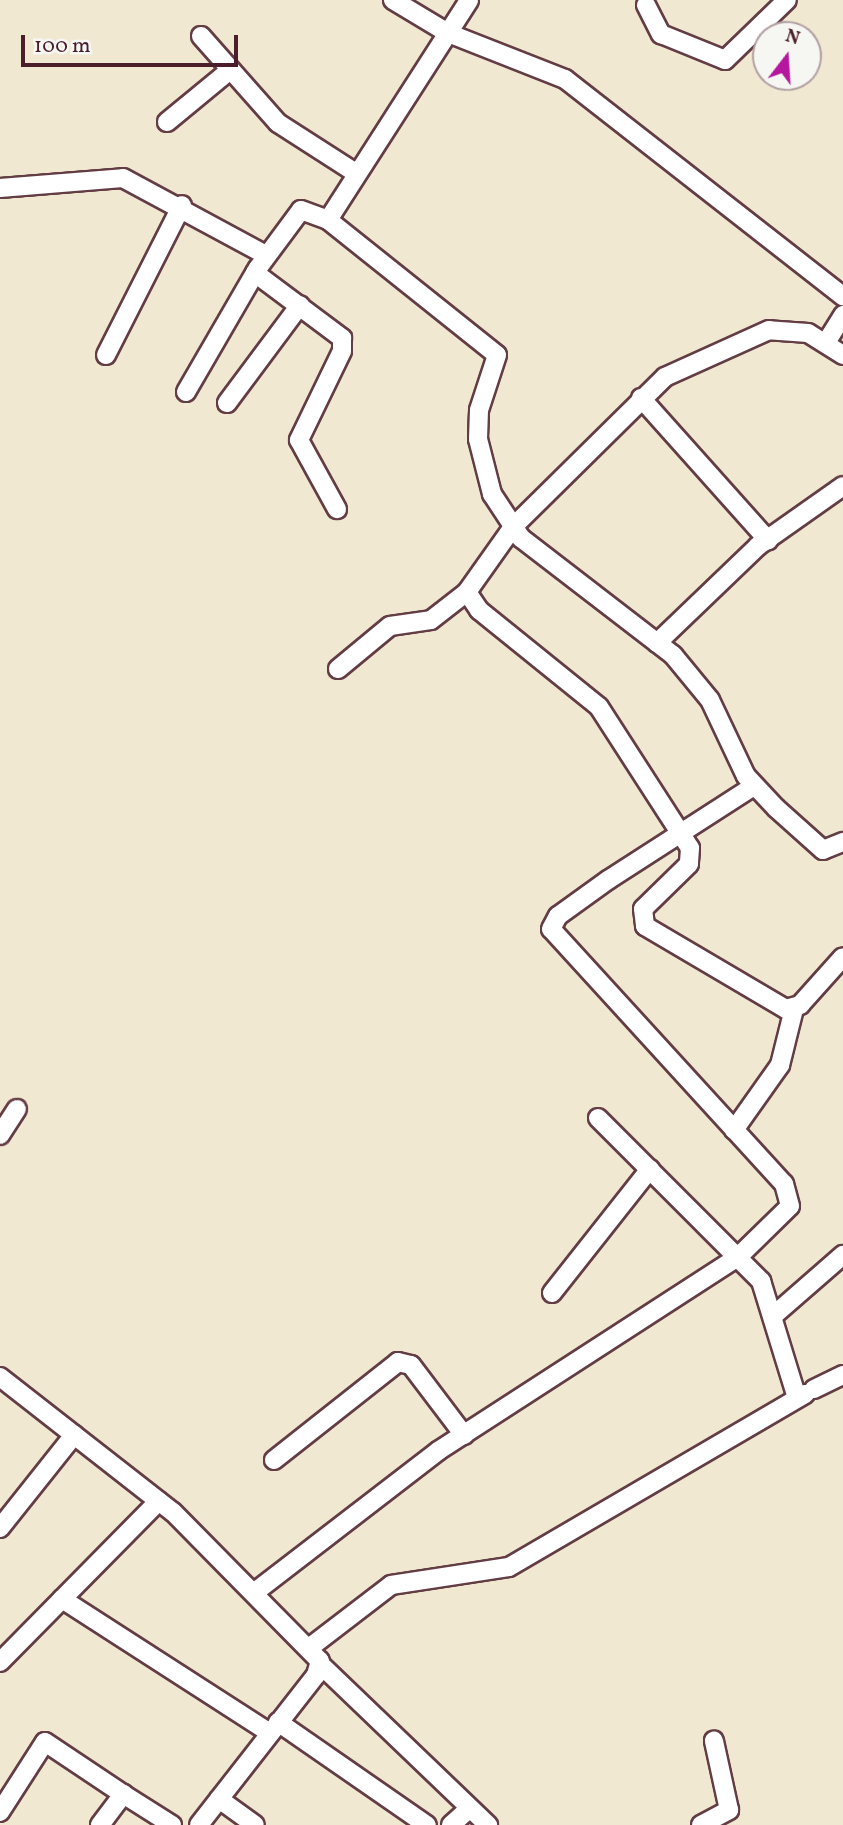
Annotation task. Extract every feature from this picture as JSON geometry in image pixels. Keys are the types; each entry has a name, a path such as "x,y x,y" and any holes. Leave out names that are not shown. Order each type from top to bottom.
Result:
{"street":[{"path":"393,0 448,33 565,79 843,296"},
{"path":"328,220 469,0"},
{"path":"646,5 662,34 725,60 787,0"},
{"path":"201,36 285,128 356,173"},
{"path":"167,122 230,70"},
{"path":"0,188 114,177 182,205 198,220 267,255"},
{"path":"106,355 182,205"},
{"path":"186,392 255,273 302,210 328,220 498,355 479,410 478,439 492,494 513,527 548,563 657,643 710,700 754,786 823,850 843,842"},
{"path":"255,273 338,332 344,345 299,440 337,509"},
{"path":"227,403 300,306"},
{"path":"827,341 843,315"},
{"path":"338,669 390,626 431,620 467,592 513,527 665,377 769,330 827,341 843,355"},
{"path":"641,398 768,540"},
{"path":"657,643 768,540 843,486"},
{"path":"467,592 479,610 599,707 681,833 692,859 643,909 640,922 771,1003 794,1009"},
{"path":"255,1592 464,1435 739,1256 783,1214 792,1198 734,1130 551,929 558,916 754,786"},
{"path":"734,1130 780,1065 794,1009 843,957"},
{"path":"0,1135 17,1109"},
{"path":"598,1118 761,1280 806,1394"},
{"path":"552,1293 650,1169"},
{"path":"773,1315 843,1255"},
{"path":"274,1460 398,1362 411,1365 464,1435"},
{"path":"309,1648 391,1585 509,1567 843,1375"},
{"path":"0,1377 159,1501 255,1592 309,1648 320,1664 488,1825"},
{"path":"3,1516 74,1435"},
{"path":"0,1662 159,1501"},
{"path":"62,1599 427,1825"},
{"path":"199,1825 320,1664"},
{"path":"701,1825 729,1810 713,1741"},
{"path":"0,1812 45,1742 172,1825"},
{"path":"100,1825 123,1794"},
{"path":"219,1799 255,1825"},
{"path":"451,1825 469,1809"}]}
